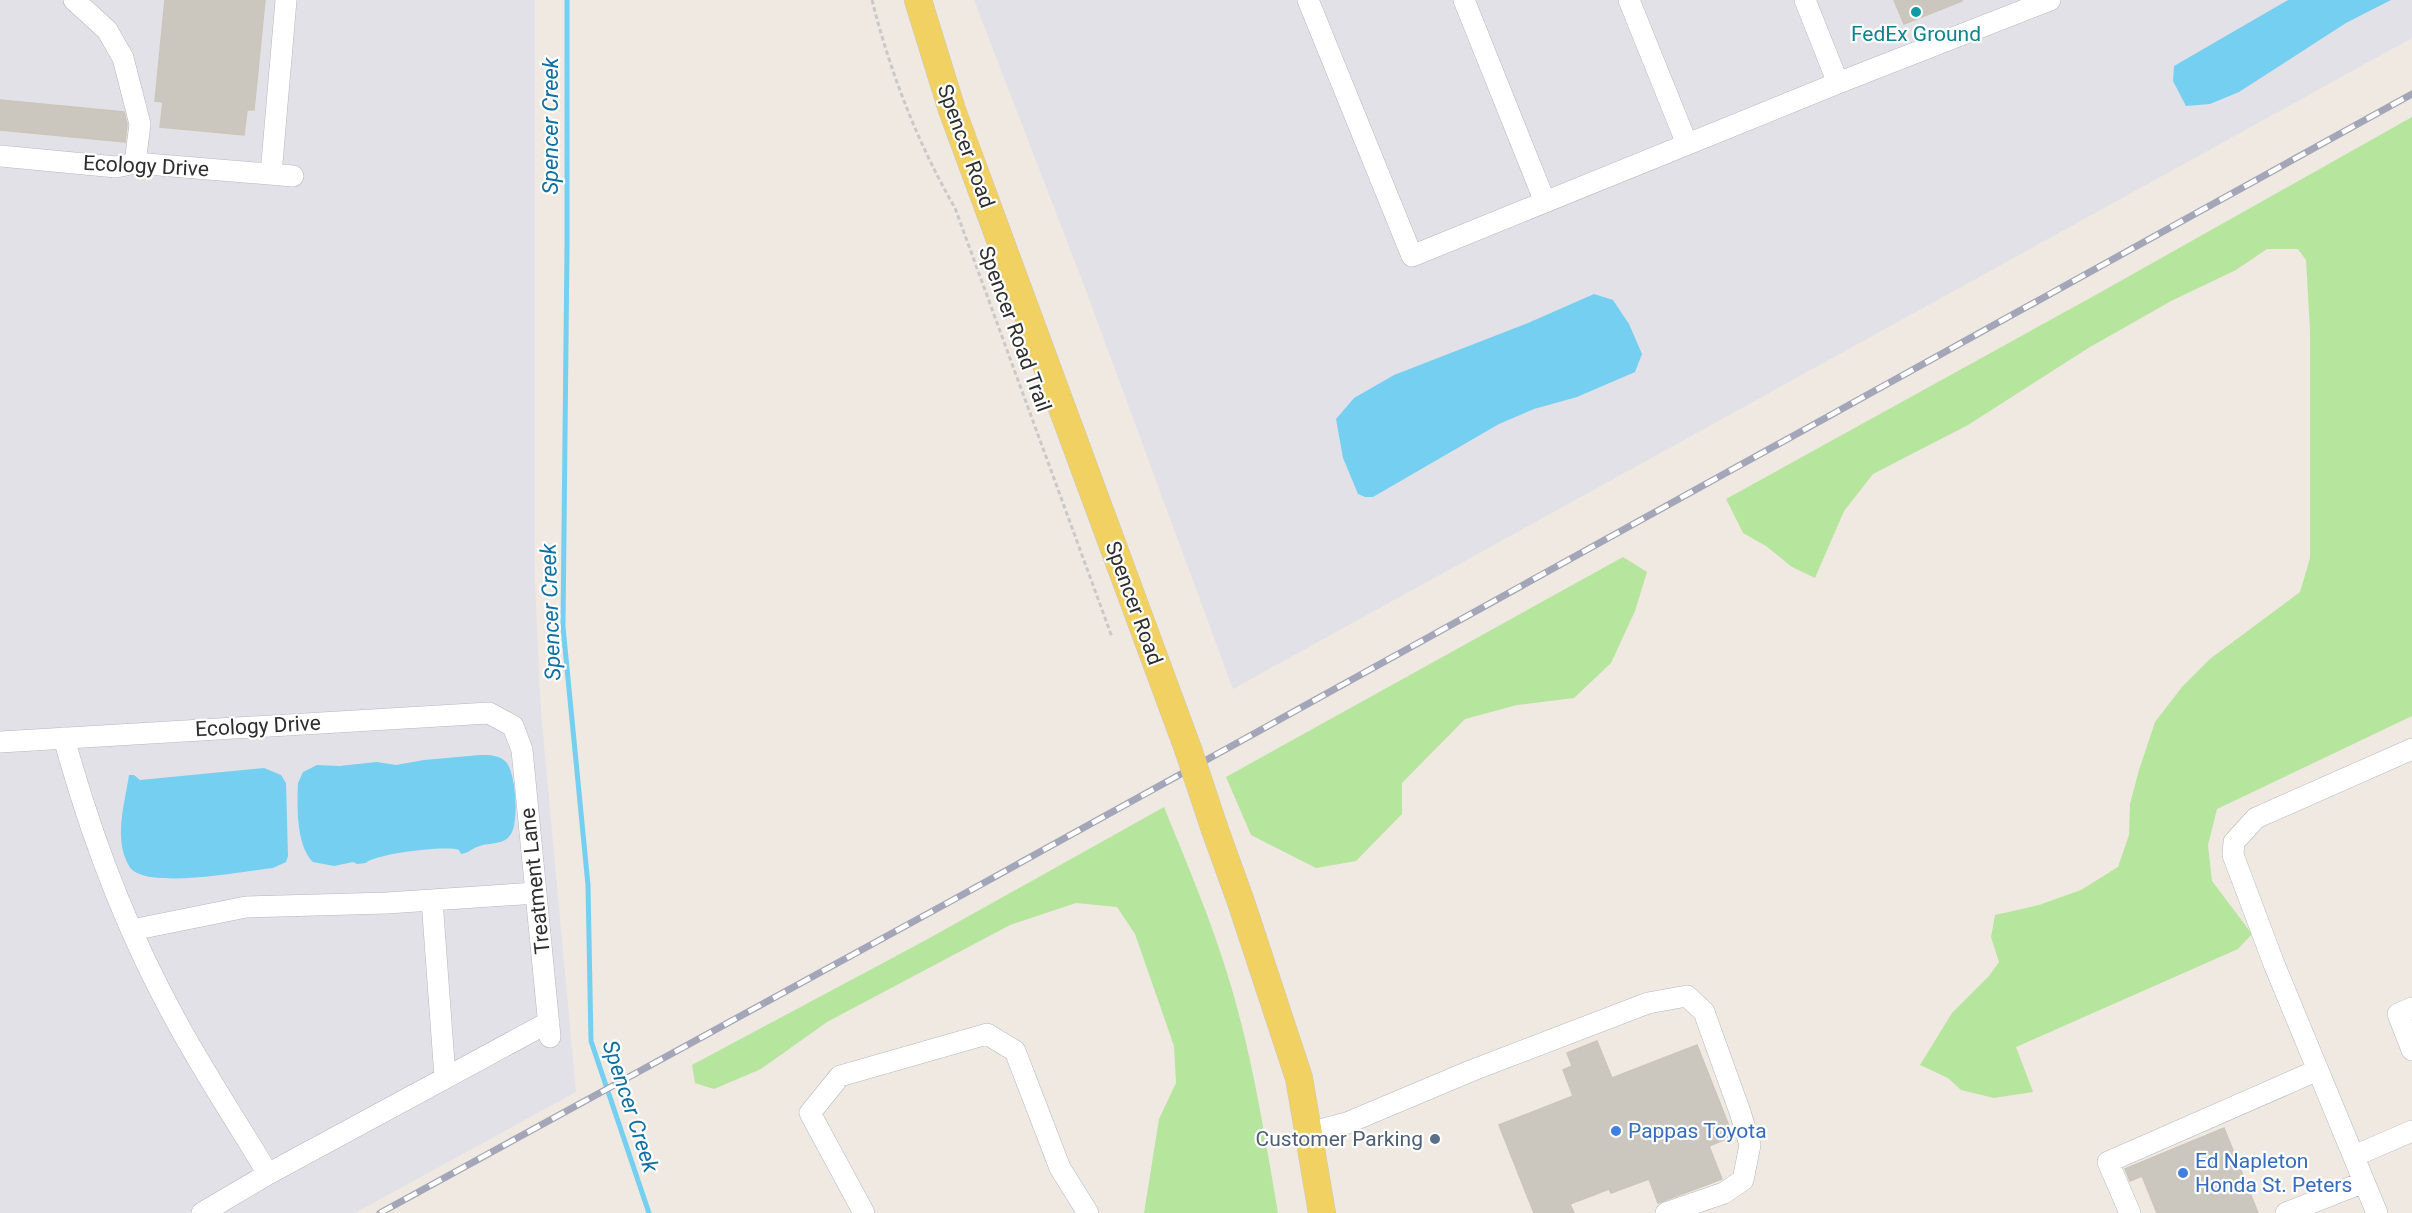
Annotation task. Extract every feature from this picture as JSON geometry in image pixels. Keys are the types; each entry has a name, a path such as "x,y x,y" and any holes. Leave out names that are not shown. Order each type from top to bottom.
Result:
{"main road":[{"name":"Spencer Road","path":"918,0 952,110 1188,749 1287,1039 1299,1078 1322,1213"}],"street":[{"path":"74,0 107,30 123,58 140,124 135,163"},
{"name":"Ecology Drive","path":"0,156 116,167 135,163 282,175 286,0"},
{"path":"1308,0 1412,256 1838,83 2050,0"},
{"path":"1464,0 1545,202"},
{"path":"1629,0 1687,144"},
{"path":"1805,0 1838,83"},
{"name":"Ecology Drive","path":"0,742 489,713 513,726"},
{"name":"Treatment Lane","path":"445,1077 549,1029 522,750 513,726"},
{"path":"64,738 78,790 132,930 174,1017 268,1174"},
{"path":"2377,1213 2274,964 2233,855 2234,842 2256,818 2412,749"},
{"path":"132,930 246,907 432,900 536,893"},
{"path":"202,1213 445,1077 432,900"},
{"path":"1310,1133 1347,1123 1473,1070 1648,1004 1687,996 1704,1012 1750,1145 1743,1180 1724,1193 1666,1213"},
{"path":"2412,1008 2398,1014 2412,1050"},
{"path":"864,1213 810,1113 840,1076 987,1034 1015,1051 1060,1168 1088,1213"},
{"path":"2130,1213 2108,1162 2318,1070"},
{"path":"2354,1156 2412,1131"},
{"path":"2286,1213 2364,1182"}],"path":[{"name":"Spencer Road Trail","path":"872,0 920,141 933,170 955,208 1112,637"}],"shaded area":[{"path":"0,0 535,0 535,584 541,713 576,1092 355,1213 0,1213"},
{"path":"974,0 2412,0 2412,38 1233,689 1085,288"}],"green space":[{"path":"2412,117 2412,716 2217,809 2208,845 2212,881 2252,934 2238,949 2016,1047 2033,1092 1994,1098 1961,1090 1948,1078 1920,1065 1952,1013 1989,976 1999,962 1991,937 1995,915 2039,905 2081,890 2118,867 2129,835 2130,804 2155,722 2182,687 2210,659 2300,592 2310,558 2310,330 2306,260 2298,249 2267,249 2236,270 2173,300 2090,347 1968,425 1873,474 1844,511 1815,578 1792,567 1766,546 1743,533 1726,499"},
{"path":"1623,557 1647,572 1635,611 1611,663 1574,698 1517,705 1465,719 1402,783 1402,814 1356,861 1316,868 1251,835 1226,777"},
{"path":"1164,807 1208,918 1239,1014 1252,1070 1278,1213 1144,1213 1159,1119 1176,1083 1174,1046 1135,934 1117,907 1076,903 1010,925 827,1022 761,1069 714,1089 695,1083 692,1065 926,940"}],"water":[{"path":"2288,0 2391,0 2346,23 2239,92 2210,104 2186,106 2173,81 2174,66"},
{"path":"1594,294 1613,300 1629,324 1642,354 1635,372 1577,397 1534,409 1499,424 1373,497 1358,494 1343,458 1336,419 1354,398 1394,375 1528,323"},
{"path":"480,755 501,758 506,762 512,776 516,809 513,828 508,838 496,843 481,845 461,854 459,850 452,849 426,850 382,856 366,863 353,862 334,866 313,862 307,855 303,846 298,814 298,783 303,772 317,765 339,766 377,762 396,765"},
{"path":"264,768 281,775 286,783 288,856 286,862 273,868 173,878 153,877 138,873 129,866 124,855 121,833 129,775 134,775 140,780"}],"building":[{"path":"165,0 265,0 254,110 247,110 244,135 160,127 163,102 155,101"},
{"name":"FedEx Ground","path":"1894,0 1962,0 1962,1 1904,24"},
{"path":"0,100 124,112 127,124 125,142 0,130"},
{"name":"Pappas Toyota","path":"1597,1041 1612,1078 1697,1045 1733,1136 1709,1146 1722,1179 1658,1203 1649,1179 1611,1193 1609,1189 1570,1204 1574,1213 1534,1213 1499,1125 1573,1096 1563,1070 1572,1066 1567,1053"},
{"name":"Ed Napleton Honda St. Peters","path":"2224,1128 2258,1213 2157,1213 2142,1176 2130,1181 2125,1169"}],"waterway":[{"name":"Spencer Creek","path":"567,0 563,627 588,885 591,1041 649,1213"}],"railway":[{"path":"380,1213 951,901 2412,94"}],"place":[{"name":"FedEx Ground","path":"1916,12"},
{"name":"Pappas Toyota","path":"1616,1131"},
{"name":"Customer Parking","path":"1435,1139"},
{"name":"Ed Napleton Honda St. Peters","path":"2183,1173"}]}
